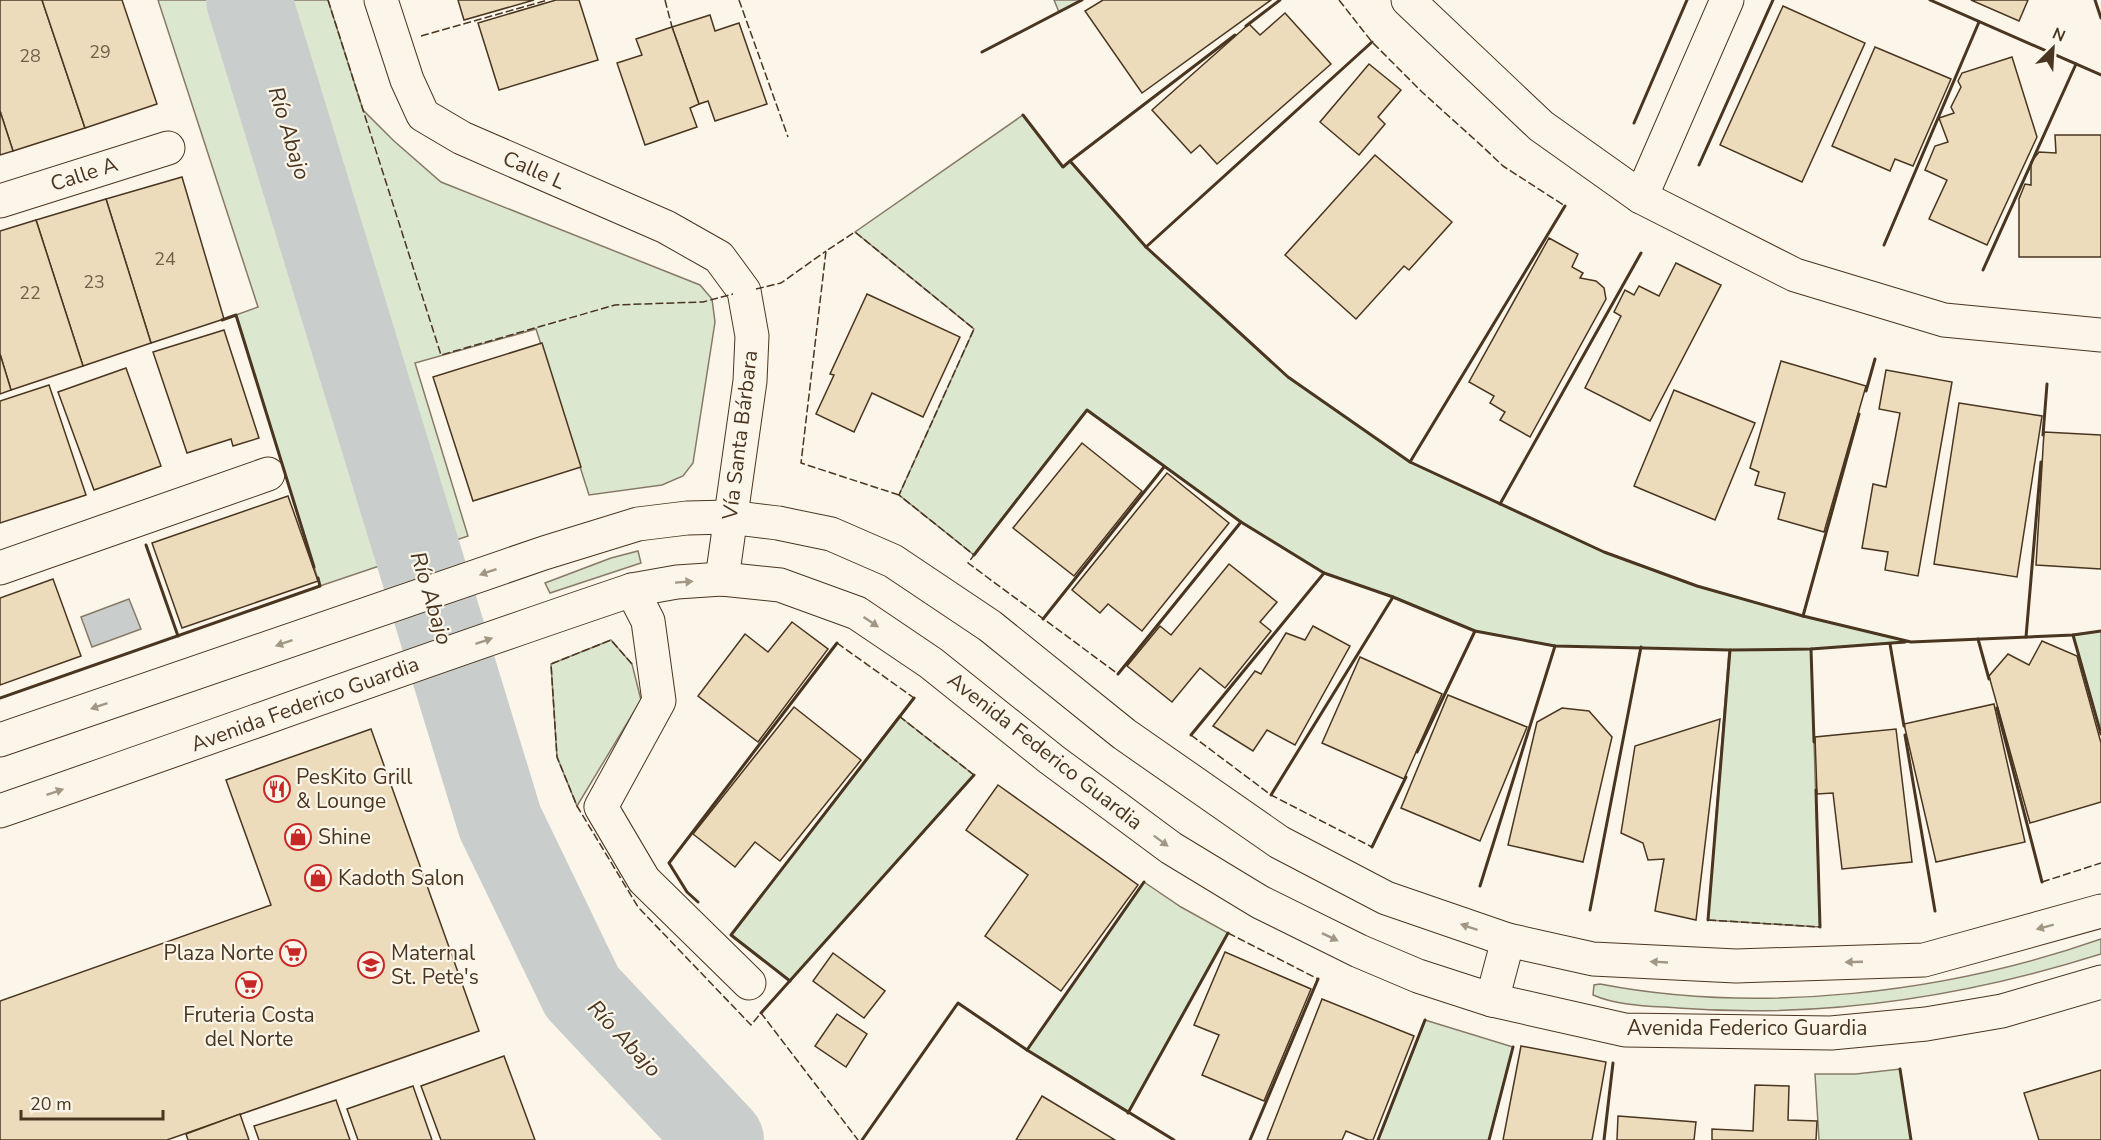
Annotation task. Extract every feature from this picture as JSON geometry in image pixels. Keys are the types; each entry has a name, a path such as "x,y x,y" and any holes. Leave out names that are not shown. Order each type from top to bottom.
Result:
{"street":[{"name":"Calle L","path":"381,0 407,80 423,115 462,138 666,227 719,257 744,291"},
{"path":"1408,0 1541,126 1641,197 1795,275 1944,320 2101,335"},
{"path":"1641,197 1727,0"},
{"name":"Calle A","path":"0,201 168,148"},
{"name":"Vía Santa Bárbara","path":"722,579 750,381 752,336 744,291"},
{"path":"0,568 268,474"},
{"path":"0,740 544,553 638,524 687,518 729,517 778,522 831,534 892,561 990,626 1124,734 1279,842 1386,898 1508,940 1593,959 1737,966 1924,960 2101,911"},
{"name":"Avenida Federico Guardia","path":"0,811 220,735 349,687 632,590 677,582 722,579 780,585 858,613 931,663 1051,759 1171,848 1250,896 1359,951 1418,976 1492,1000 1625,1030 1831,1033 1926,1024 2002,1011 2101,982"},
{"path":"632,590 648,621 659,701 601,807 644,880 749,983"},
{"path":"1492,1000 1508,940"}],"green space":[{"path":"158,0 328,0 363,110 441,182 700,285 712,299 715,322 693,463 683,476 662,485 589,495 536,329 415,363 468,536 320,586 236,315 258,307"},
{"path":"1054,0 1082,0 1059,12"},
{"path":"1023,115 1062,167 1070,161 1146,247 1288,377 1410,462 1604,552 1697,586 1803,616 1911,642 1811,649 1820,927 1708,920 1729,650 1555,646 1475,631 1393,597 1324,573 1241,522 1087,410 974,555 899,495 974,329 855,232"},
{"path":"638,551 641,563 550,593 545,583 611,558"},
{"path":"2101,631 2101,734 2073,635"},
{"path":"611,640 632,664 641,700 577,806 557,757 551,664"},
{"path":"899,716 974,775 790,981 731,935"},
{"path":"1144,882 1181,907 1228,933 1128,1113 1027,1050"},
{"path":"2101,939 2101,954 2049,969 1945,993 1839,1007 1732,1011 1634,1005 1593,995 1594,985 1600,984 1661,993 1725,998 1789,998 1853,993 1917,985 1980,973 2042,958"},
{"path":"1425,1020 1513,1047 1489,1140 1378,1140"},
{"path":"1900,1069 1911,1140 1819,1140 1815,1074 1856,1074"}],"shaded area":[{"path":"129,599 141,629 92,647 81,617"}],"building":[{"path":"0,0 42,0 85,128 13,151 0,111"},
{"path":"42,0 122,0 157,104 85,128"},
{"path":"458,0 534,0 464,20"},
{"path":"556,0 579,0 598,60 499,90 478,23"},
{"path":"1103,0 1271,0 1142,93 1085,11"},
{"path":"1971,0 2028,0 2019,21"},
{"path":"1783,6 1865,43 1802,182 1720,145"},
{"path":"1285,13 1331,64 1217,164 1200,145 1191,153 1152,110 1249,24 1260,35"},
{"path":"710,15 715,31 739,23 767,104 715,121 708,101 699,104 672,27"},
{"path":"672,27 699,104 690,108 697,127 645,145 617,63 642,55 636,39"},
{"path":"1875,47 1951,79 1913,166 1895,159 1890,171 1832,146"},
{"path":"2012,57 2037,137 1987,245 1929,219 1947,180 1925,170 1935,146 1948,142 1939,118 1954,113 1951,107 1961,87 1958,81 1962,73"},
{"path":"1369,64 1401,90 1378,117 1385,124 1359,155 1320,122"},
{"path":"0,111 13,151 0,155"},
{"path":"2055,135 2101,135 2101,257 2019,257 2019,199 2025,184 2031,185 2031,162 2039,152 2056,153"},
{"path":"1375,155 1452,222 1409,270 1404,266 1356,319 1285,255"},
{"path":"182,177 224,319 151,343 106,199"},
{"path":"106,199 151,343 83,366 36,220"},
{"path":"36,220 83,366 11,390 0,354 0,231"},
{"path":"1549,238 1578,254 1572,267 1583,273 1580,278 1596,281 1604,288 1606,299 1530,437 1500,420 1505,412 1490,403 1494,396 1469,382"},
{"path":"1676,263 1721,285 1650,421 1585,388 1621,316 1614,312 1625,290 1634,295 1639,286 1659,296"},
{"path":"867,294 960,337 923,417 872,393 854,432 816,414 834,375 830,374"},
{"path":"224,330 259,438 233,446 231,439 187,453 153,352"},
{"path":"542,343 581,467 473,501 433,377"},
{"path":"0,354 11,390 0,394"},
{"path":"1781,361 1866,386 1824,532 1778,519 1785,493 1755,485 1759,472 1750,468"},
{"path":"126,368 161,466 94,490 58,392"},
{"path":"1886,370 1952,382 1918,576 1885,570 1888,552 1862,548 1873,484 1886,487 1900,413 1879,409"},
{"path":"49,385 86,495 0,523 0,401"},
{"path":"1674,390 1755,423 1715,520 1634,486"},
{"path":"1959,403 2042,416 2017,577 1934,564"},
{"path":"2044,432 2101,435 2101,569 2036,565"},
{"path":"1082,443 1142,491 1074,576 1013,528"},
{"path":"1167,473 1229,523 1142,631 1108,604 1100,613 1072,590"},
{"path":"288,496 318,581 182,628 152,543"},
{"path":"1229,564 1277,602 1260,622 1271,631 1225,688 1200,668 1172,702 1127,666 1160,626 1171,635"},
{"path":"53,579 81,656 0,685 0,598"},
{"path":"792,622 828,649 758,742 698,696 745,634 768,652"},
{"path":"1313,626 1350,646 1295,745 1267,730 1253,751 1213,726 1255,671 1261,674 1286,633 1305,640"},
{"path":"2042,641 2077,656 2101,743 2101,802 2030,823 1989,676 2008,654 2029,665"},
{"path":"1360,657 1442,694 1404,779 1322,743"},
{"path":"1448,695 1527,727 1480,841 1401,808"},
{"path":"1994,704 2025,842 1936,862 1904,724"},
{"path":"794,707 861,760 780,861 755,842 735,867 693,834"},
{"path":"1562,708 1589,711 1612,737 1583,862 1508,845 1537,722"},
{"path":"1720,719 1696,920 1655,911 1664,859 1648,860 1643,843 1621,833 1635,746"},
{"name":"Plaza Norte","path":"371,729 479,1031 167,1140 0,1140 0,1001 271,905 226,780"},
{"path":"1896,729 1912,862 1842,869 1833,793 1817,794 1815,737"},
{"path":"998,785 1138,885 1061,991 985,936 1028,875 966,830"},
{"path":"1225,952 1311,989 1264,1101 1202,1075 1219,1035 1194,1025"},
{"path":"833,953 885,991 864,1018 813,981"},
{"path":"1322,999 1414,1036 1373,1140 1346,1131 1342,1140 1267,1140"},
{"path":"837,1014 867,1034 846,1067 815,1046"},
{"path":"1521,1046 1606,1062 1592,1140 1503,1140"},
{"path":"504,1056 535,1140 441,1140 421,1086"},
{"path":"2101,1070 2101,1140 2039,1140 2024,1093"},
{"path":"1755,1085 1789,1086 1788,1120 1817,1121 1816,1140 1712,1140 1712,1129 1753,1131"},
{"path":"413,1086 432,1140 358,1140 347,1109"},
{"path":"1042,1096 1115,1140 1016,1140"},
{"path":"336,1100 350,1140 259,1140 254,1126"},
{"path":"240,1114 249,1140 188,1140 186,1134"},
{"path":"1618,1116 1696,1122 1694,1140 1617,1140"}],"waterway":[{"name":"Río Abajo","path":"249,0 500,822 582,992 721,1140"}],"fence":[{"path":"328,0 441,355 615,305 703,302 733,294"},
{"path":"421,36 548,0"},
{"path":"665,0 672,27"},
{"path":"739,0 788,137"},
{"path":"1339,0 1372,42 1422,92 1503,166 1565,206"},
{"path":"899,495 801,463 826,251 855,232 974,329 899,495 974,555 968,563 1118,674"},
{"path":"756,289 781,283 826,251"},
{"path":"632,664 611,640 551,664 557,757 577,806 638,907 751,1025 761,1013 858,1140"},
{"path":"837,643 914,698"},
{"path":"899,716 974,775"},
{"path":"1191,735 1271,795 1372,847"},
{"path":"2042,882 2101,863"},
{"path":"1708,920 1820,927"},
{"path":"1228,933 1318,979"}],"wall":[{"path":"982,52 1082,0"},
{"path":"1246,26 1280,0"},
{"path":"1634,123 1687,0"},
{"path":"1699,165 1773,0"},
{"path":"1930,0 2101,75"},
{"path":"2095,0 2101,18"},
{"path":"1884,245 1979,22"},
{"path":"1070,161 1235,35"},
{"path":"1146,247 1372,42"},
{"path":"1983,270 2076,64"},
{"path":"1023,115 1063,167 1070,161 1146,247 1288,377 1410,462 1604,552 1697,586 1803,616 1911,642 2073,635 2101,631"},
{"path":"1410,462 1565,206"},
{"path":"1500,504 1641,253"},
{"path":"222,320 236,315 314,567"},
{"path":"1866,391 1875,359"},
{"path":"2043,435 2047,384"},
{"path":"974,555 1087,410 1241,522 1118,674"},
{"path":"1803,616 1859,414"},
{"path":"2026,637 2041,462"},
{"path":"1043,619 1164,467"},
{"path":"1241,522 1324,573 1393,597 1475,631 1555,646 1730,650 1708,920"},
{"path":"146,545 178,636"},
{"path":"1191,735 1324,573"},
{"path":"0,698 320,586 318,578"},
{"path":"1271,795 1393,597"},
{"path":"1417,752 1475,631"},
{"path":"2073,635 2101,734"},
{"path":"1978,639 1989,679"},
{"path":"1730,650 1811,649 1905,642"},
{"path":"698,902 687,892 669,863 837,643"},
{"path":"1890,644 1904,726"},
{"path":"1480,886 1555,646"},
{"path":"1590,910 1641,647"},
{"path":"1811,649 1814,742"},
{"path":"790,981 731,935 914,698"},
{"path":"1997,708 2042,882"},
{"path":"1905,735 1935,911"},
{"path":"761,1013 974,775"},
{"path":"1372,847 1406,777"},
{"path":"1816,790 1820,927"},
{"path":"1027,1050 1144,882"},
{"path":"1128,1113 1228,933"},
{"path":"1250,1140 1318,979"},
{"path":"862,1140 958,1003 1027,1050 1174,1140"},
{"path":"1378,1140 1425,1020"},
{"path":"1489,1140 1513,1047"},
{"path":"1604,1140 1613,1063"},
{"path":"1900,1069 1911,1140"}],"place":[{"name":"PesKito Grill & Lounge","path":"277,789"},
{"name":"Shine","path":"298,837"},
{"name":"Kadoth Salon","path":"318,878"},
{"name":"Plaza Norte","path":"293,953"},
{"name":"Maternal St. Pete's","path":"371,965"},
{"name":"Fruteria Costa del Norte","path":"249,985"}]}
